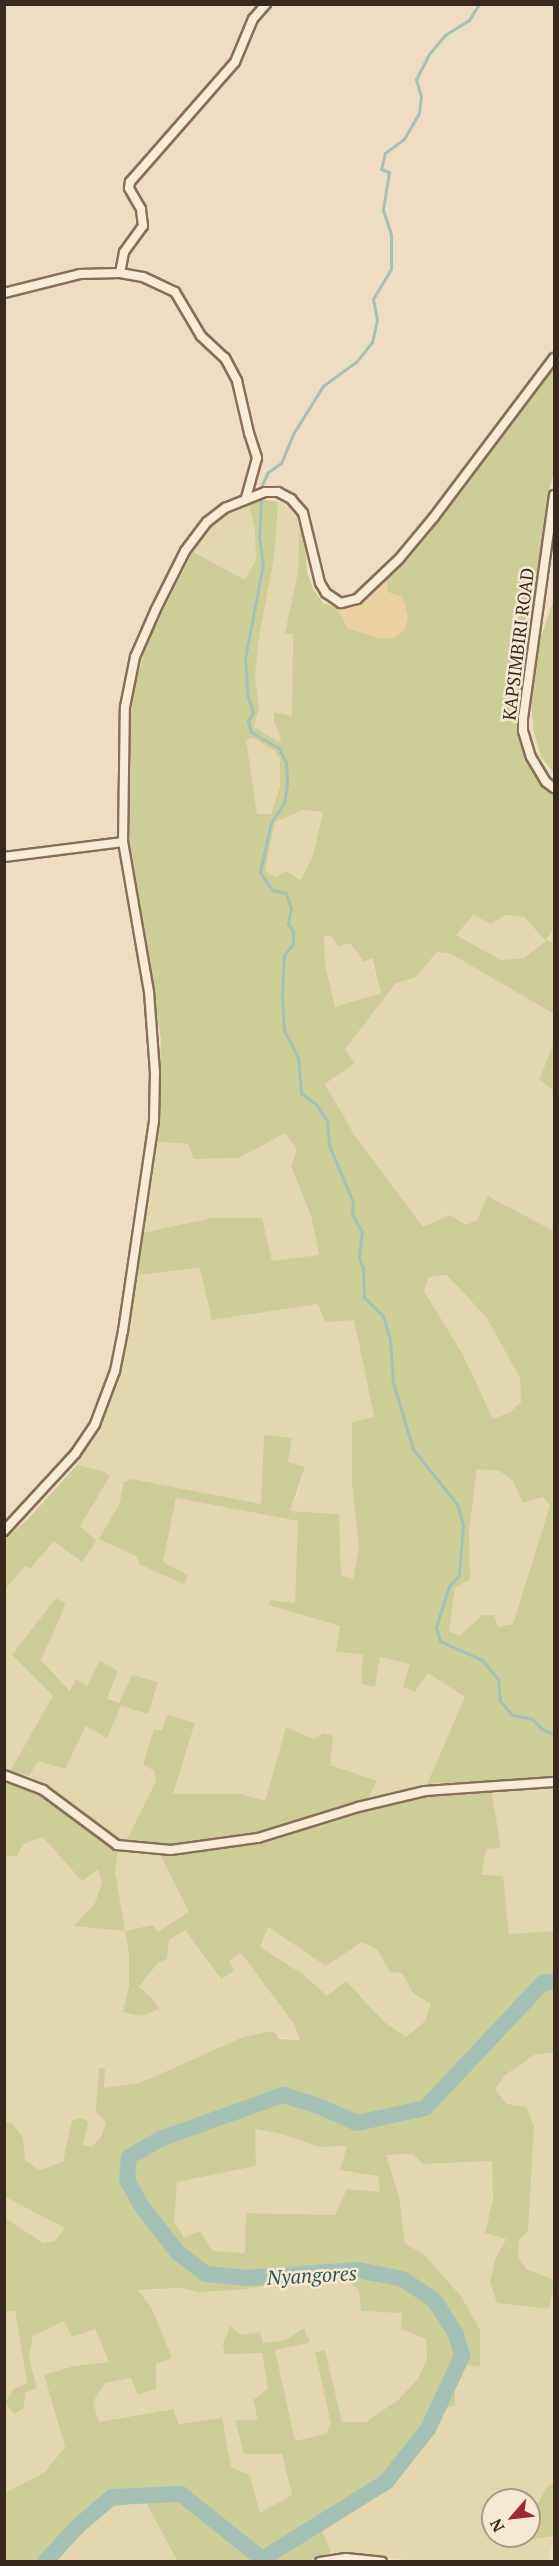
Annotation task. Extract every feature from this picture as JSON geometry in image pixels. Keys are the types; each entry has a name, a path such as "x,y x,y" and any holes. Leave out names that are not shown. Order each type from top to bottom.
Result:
{"street":[{"path":"120,273 124,252 143,226 141,208 129,188 130,182 235,62 253,19 263,6"},
{"path":"4,293 80,274 120,273 143,277 175,292 201,336 225,358 234,372 257,458 250,497"},
{"path":"4,1531 75,1454 95,1424 115,1371 123,1331 154,1120 155,1073 149,992 123,842 125,707 135,657 161,600 196,535 225,508 265,492 278,492 298,505 307,523 320,583 335,601 348,604 365,593 399,559 555,358"},
{"name":"KAPSIMBIRI ROAD","path":"555,495 523,717 523,731 531,757 543,777 555,788"},
{"path":"4,857 123,842"},
{"path":"4,1775 43,1790 117,1845 171,1850 258,1838 347,1810 425,1791 555,1782"},
{"path":"320,2562 346,2558 382,2562"}],"shaded area":[{"path":"278,502 289,508 300,522 298,571 285,633 293,633 292,717 274,713 274,722 281,738 279,742 254,727 259,708 255,675 259,637 274,558"},
{"path":"249,504 255,530 256,561 245,580 193,552 207,529 225,513"},
{"path":"253,738 276,752 280,759 280,787 271,815 257,814 245,739"},
{"path":"303,810 323,812 313,856 299,880 276,878 265,872 275,822"},
{"path":"473,915 491,924 506,915 524,917 546,940 554,929 554,943 546,941 524,958 501,960 455,934"},
{"path":"324,936 331,936 350,943 371,958 381,993 335,1007 325,964"},
{"path":"437,952 451,954 554,1014 554,1042 539,1080 554,1091 554,1231 489,1196 477,1220 466,1225 448,1215 423,1227 355,1136 325,1084 355,1063 344,1049 396,983 416,977"},
{"path":"284,1133 298,1150 291,1166 311,1216 319,1256 272,1261 261,1218 212,1218 142,1233 157,1142 188,1144 238,1158"},
{"path":"201,1268 212,1320 318,1304 354,1320 374,1418 352,1422 352,1485 359,1546 353,1580 341,1575 339,1514 289,1511 298,1493 305,1467 287,1462 291,1438 264,1436 261,1504 132,1479 124,1483 119,1505 100,1539 188,1575 163,1563 176,1498 298,1521 295,1603 271,1600 270,1605 340,1626 363,1654 361,1684 375,1687 380,1657 411,1664 403,1687 415,1692 428,1673 465,1697 427,1784 369,1797 376,1781 330,1765 314,1739 286,1727 265,1801 241,1794 173,1794 195,1724 162,1731 154,1729 143,1764 154,1771 156,1781 126,1841 115,1838 72,1803 29,1776 38,1761 65,1768 86,1726 119,1703 87,1686 71,1691 41,1660 66,1604 12,1655 53,1696 10,1771 5,1770 5,1589 25,1566 30,1569 54,1541 96,1541 80,1527 102,1471 77,1465 110,1403 138,1275"},
{"path":"447,1275 486,1317 520,1378 521,1402 510,1412 493,1419 463,1355 424,1291 429,1277"},
{"path":"477,1468 500,1471 513,1481 523,1503 543,1497 550,1505 513,1624 460,1636 449,1631 455,1587 470,1579 469,1532"},
{"path":"554,1786 554,1931 509,1934 503,1877 482,1875 486,1849 501,1848 491,1788 541,1789"},
{"path":"43,1836 82,1880 98,1869 102,1882 95,1903 124,1931 115,1872 118,1850 159,1853 189,1913 158,1932 125,1931 129,1956 129,1986 123,2012 152,1998 139,1988 158,1963 167,1959 169,1940 185,1930 220,1979 228,1961 241,1953 294,2024 300,2040 257,2034 243,2037 140,2083 104,2088 105,2069 99,2068 106,2122 101,2137 91,2147 82,2145 63,2162 39,2170 25,2160 23,2138 12,2123 5,2122 4,1845 7,1856 23,1844"},
{"path":"268,1927 326,1966 362,1942 377,1950 390,1972 402,1973 413,1993 432,2004 425,2021 406,2037 384,2022 346,1982 327,1996 304,1975 260,1947"},
{"path":"554,2053 554,2483 548,2485 541,2498 541,2488 481,2488 481,2548 541,2548 541,2538 554,2536 548,2561 413,2562 373,2554 331,2552 321,2528 377,2493 406,2467 442,2410 455,2405 455,2381 464,2365 480,2366 424,2255 405,2243 399,2196 385,2155 413,2154 423,2164 492,2161 493,2199 485,2233 506,2239 495,2259 490,2282 497,2302 548,2309 518,2256 507,2104 495,2090 505,2075 536,2054"},
{"path":"254,2129 282,2134 319,2147 348,2146 378,2176 381,2192 335,2215 247,2213 245,2253 213,2251 200,2232 184,2238 174,2221 177,2182 256,2166"},
{"path":"4,2197 66,2228 55,2241 43,2244 5,2217"},
{"path":"345,2279 402,2313 426,2339 427,2359 418,2379 398,2400 366,2422 342,2423 325,2350 315,2352 331,2424 326,2434 295,2442 275,2350 310,2343 304,2328 286,2340 263,2343 242,2335 231,2326 262,2353 268,2389 258,2420 235,2420 282,2454 292,2495 260,2513 250,2475 231,2467 179,2424 172,2409 99,2422 93,2402 105,2383 131,2378 139,2395 152,2309 137,2291 181,2288 198,2292 240,2290 291,2282"},
{"path":"15,2311 27,2384 25,2393 37,2388 29,2357 33,2336 64,2320 95,2329 109,2362 74,2366 44,2376 65,2447 45,2472 5,2493 5,2312"},
{"path":"146,2502 177,2562 53,2562 77,2535 111,2507"}],"green space":[{"path":"554,367 554,473 549,489 518,718 521,742 534,770 554,791 554,928 546,940 554,943 554,1014 451,954 437,952 416,977 396,983 345,1049 355,1063 325,1084 355,1136 423,1227 449,1215 466,1225 477,1220 488,1196 554,1231 554,1777 427,1784 465,1697 428,1673 415,1692 403,1687 410,1664 380,1657 375,1687 361,1684 363,1654 336,1652 340,1626 269,1605 271,1600 295,1603 298,1521 176,1498 163,1562 188,1575 184,1584 139,1564 138,1557 99,1539 119,1505 124,1482 132,1479 261,1504 264,1435 292,1438 288,1462 305,1467 290,1511 339,1514 341,1575 353,1579 359,1546 352,1485 352,1422 374,1417 354,1320 325,1322 318,1304 212,1320 200,1268 138,1275 142,1233 212,1218 262,1218 272,1261 319,1255 311,1216 291,1166 297,1150 285,1133 239,1158 194,1159 188,1144 157,1142 161,1040 129,843 129,731 134,688 147,643 193,552 245,580 256,560 255,530 249,504 266,500 278,502 274,558 259,637 255,675 259,708 254,727 279,742 281,738 274,722 274,712 292,716 293,634 285,633 298,571 300,522 305,538 307,572 313,589 323,603 337,608 346,623 388,592 386,580 421,543","holes":["253,738 276,752 280,759 280,787 271,814 257,814 246,740","303,810 323,812 313,856 300,880 286,871 276,877 265,871 275,822","473,915 491,924 506,915 524,917 546,941 524,958 501,960 456,935","324,936 331,936 338,946 350,943 364,962 372,958 381,993 335,1007 325,964","447,1275 486,1317 520,1378 521,1402 510,1412 493,1419 463,1355 424,1291 429,1277","477,1469 500,1471 513,1481 523,1503 543,1497 550,1505 513,1624 498,1627 494,1615 482,1615 460,1636 449,1631 455,1588 470,1579 469,1532"]},
{"path":"554,598 554,773 541,757 533,729 531,694 540,640"},
{"path":"554,1042 554,1091 539,1080"},
{"path":"77,1465 102,1471 110,1476 80,1526 96,1541 82,1562 54,1541 30,1569 25,1566 5,1589 5,1539 27,1520"},
{"path":"56,1598 66,1604 41,1660 70,1691 76,1679 87,1686 100,1661 118,1671 107,1698 119,1703 132,1675 158,1682 148,1714 121,1706 107,1738 86,1726 65,1769 38,1761 29,1776 10,1771 53,1696 12,1655"},
{"path":"167,1715 195,1723 173,1794 241,1794 265,1801 286,1727 314,1739 324,1733 333,1736 330,1765 377,1781 369,1797 279,1828 182,1846 147,1846 126,1841 156,1781 154,1771 143,1764 154,1729 162,1731"},
{"path":"5,1780 31,1789 62,1806 118,1850 115,1872 125,1931 74,1926 95,1903 102,1882 98,1869 82,1881 43,1837 23,1844 17,1856 6,1856"},
{"path":"491,1788 501,1848 486,1849 482,1875 503,1876 509,1934 554,1931 554,2053 536,2054 505,2075 495,2090 507,2104 526,2107 534,2126 528,2231 519,2240 518,2256 526,2269 554,2280 549,2309 497,2303 490,2282 495,2259 506,2239 485,2233 493,2199 492,2161 423,2164 413,2154 386,2155 399,2196 405,2243 424,2255 461,2296 480,2330 480,2366 464,2365 455,2381 455,2405 442,2410 406,2467 377,2493 321,2528 331,2552 307,2561 177,2561 146,2502 111,2507 77,2535 53,2561 5,2561 5,2493 45,2472 65,2447 44,2375 74,2366 109,2362 95,2329 72,2337 64,2321 33,2336 29,2357 37,2388 25,2393 24,2408 14,2414 5,2402 14,2389 27,2383 15,2311 5,2312 4,2217 43,2243 55,2241 65,2228 5,2197 5,2122 12,2123 23,2138 25,2160 39,2170 63,2162 72,2120 82,2118 88,2122 83,2145 91,2147 101,2137 106,2122 96,2112 99,2068 105,2069 104,2088 140,2083 243,2037 273,2031 279,2039 300,2040 294,2024 241,1953 229,1961 234,1971 221,1979 185,1930 169,1940 167,1959 158,1963 139,1987 152,1998 159,2009 142,2016 123,2012 129,1986 129,1956 125,1931 153,1925 158,1932 189,1912 159,1853 195,1853 272,1841 317,1824 417,1798","holes":["268,1927 326,1966 362,1942 377,1950 390,1972 402,1973 413,1993 431,2004 425,2021 406,2037 384,2022 346,1981 327,1996 304,1975 260,1947","255,2129 282,2134 319,2147 347,2146 340,2170 378,2176 380,2192 347,2189 335,2215 246,2213 245,2253 213,2251 200,2231 184,2238 174,2221 177,2182 256,2166","345,2279 359,2290 361,2311 402,2313 401,2329 426,2339 427,2359 418,2379 398,2400 366,2422 342,2422 325,2350 315,2352 331,2424 326,2434 295,2441 275,2350 310,2343 304,2328 286,2340 263,2343 260,2332 242,2335 230,2326 223,2344 225,2354 262,2353 268,2389 253,2400 258,2420 235,2420 244,2454 282,2454 292,2495 260,2513 250,2475 231,2467 222,2418 179,2424 173,2409 99,2422 93,2402 105,2383 131,2378 138,2395 156,2389 156,2364 172,2358 152,2309 138,2290 181,2288 198,2292 240,2290 291,2282"]},
{"path":"554,2483 554,2536 541,2538 541,2498 548,2485"}],"sand":[{"path":"386,580 388,592 403,597 408,617 405,630 393,639 378,638 347,628 337,608 350,608 362,602"}],"waterway":[{"path":"479,4 469,20 445,35 429,54 416,79 421,96 419,113 404,139 385,153 381,169 389,172 383,210 391,235 391,269 373,299 377,320 372,342 357,361 323,386 293,434 281,463 268,472 262,485 259,537 263,564 245,658 248,697 253,712 248,721 251,732 279,748 286,763 287,785 284,803 271,822 260,872 272,890 286,893 291,908 288,924 293,931 293,944 284,955 282,995 284,1030 298,1058 301,1093 315,1103 327,1120 329,1145 353,1202 352,1214 362,1232 359,1258 363,1268 364,1297 383,1316 390,1339 393,1383 413,1449 457,1504 463,1525 459,1575 449,1586 436,1627 440,1641 482,1660 498,1679 500,1701 512,1715 532,1719 542,1729 554,1734"},
{"name":"Nyangores","path":"45,2562 77,2527 112,2497 181,2494 262,2559 386,2482 428,2429 462,2356 456,2334 434,2300 403,2279 357,2270 246,2278 206,2274 178,2253 140,2204 127,2180 129,2157 160,2139 283,2095 316,2105 357,2123 425,2108 543,1983 554,1982"}]}
